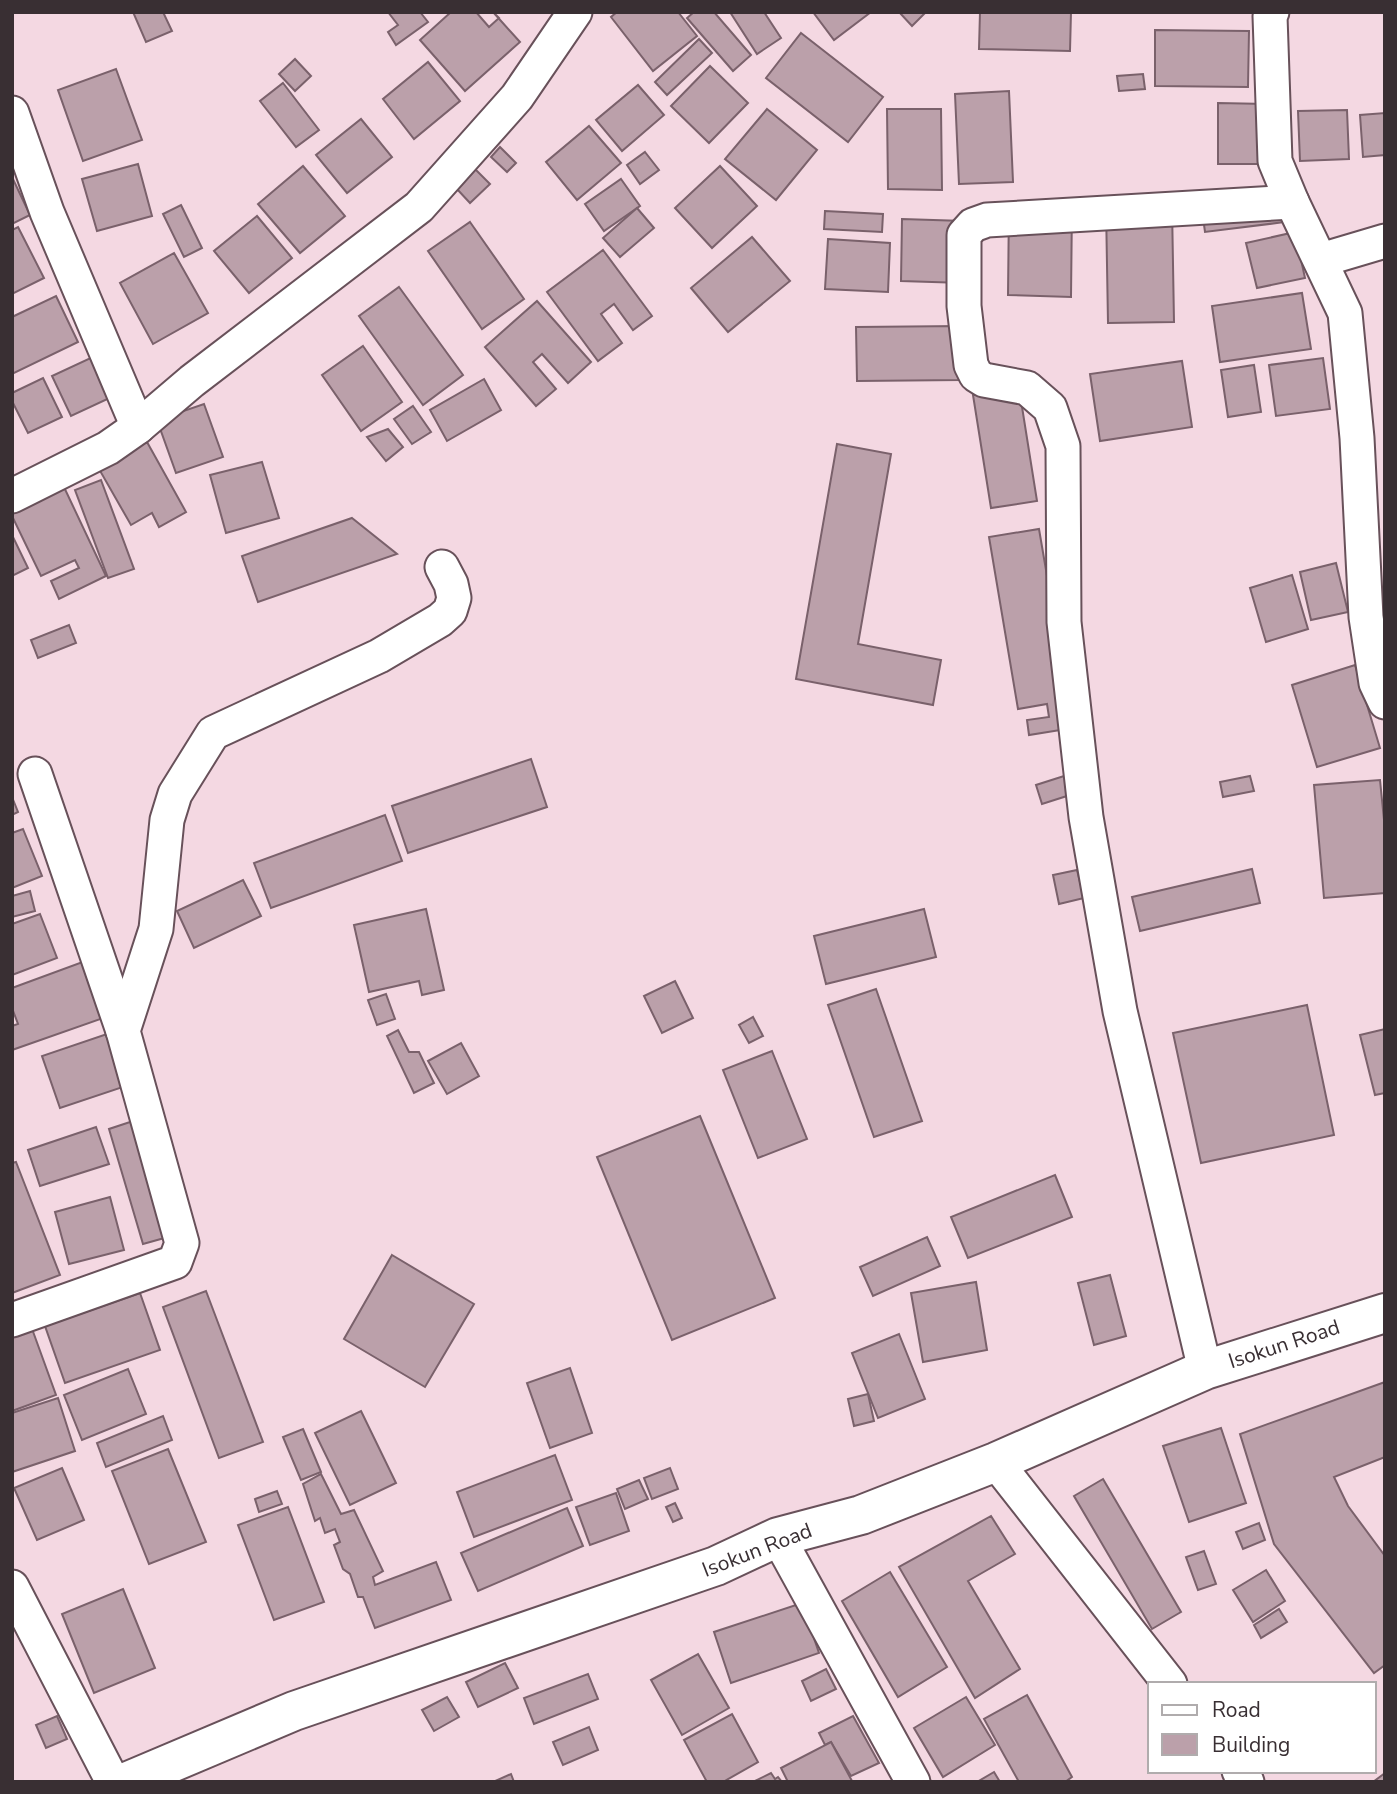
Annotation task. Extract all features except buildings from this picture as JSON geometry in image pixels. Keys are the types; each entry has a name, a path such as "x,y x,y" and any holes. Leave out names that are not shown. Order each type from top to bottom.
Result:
{"main road":[{"name":"Isokun Road","path":"126,1782 295,1711 716,1566 778,1537 861,1515 996,1462 1205,1370 1385,1312"}],"street":[{"path":"12,496 108,448 138,427 192,381 419,206 517,97 575,12"},
{"path":"1272,12 1275,162 1345,313 1357,438 1366,617 1376,683 1385,702"},
{"path":"12,113 47,212 138,427"},
{"path":"1205,1370 1120,1011 1086,817 1064,622 1063,446 1050,408 1027,388 984,380 975,374 971,365 964,306 964,235 973,225 987,220 1292,202"},
{"path":"1321,260 1385,241"},
{"path":"123,1031 156,929 167,820 175,794 213,733 379,656 440,620 450,611 454,598 452,584 442,567"},
{"path":"12,1320 175,1262 182,1243 123,1031 35,774"},
{"path":"996,1462 1168,1682"},
{"path":"778,1537 913,1782"},
{"path":"12,1587 113,1782"}]}
